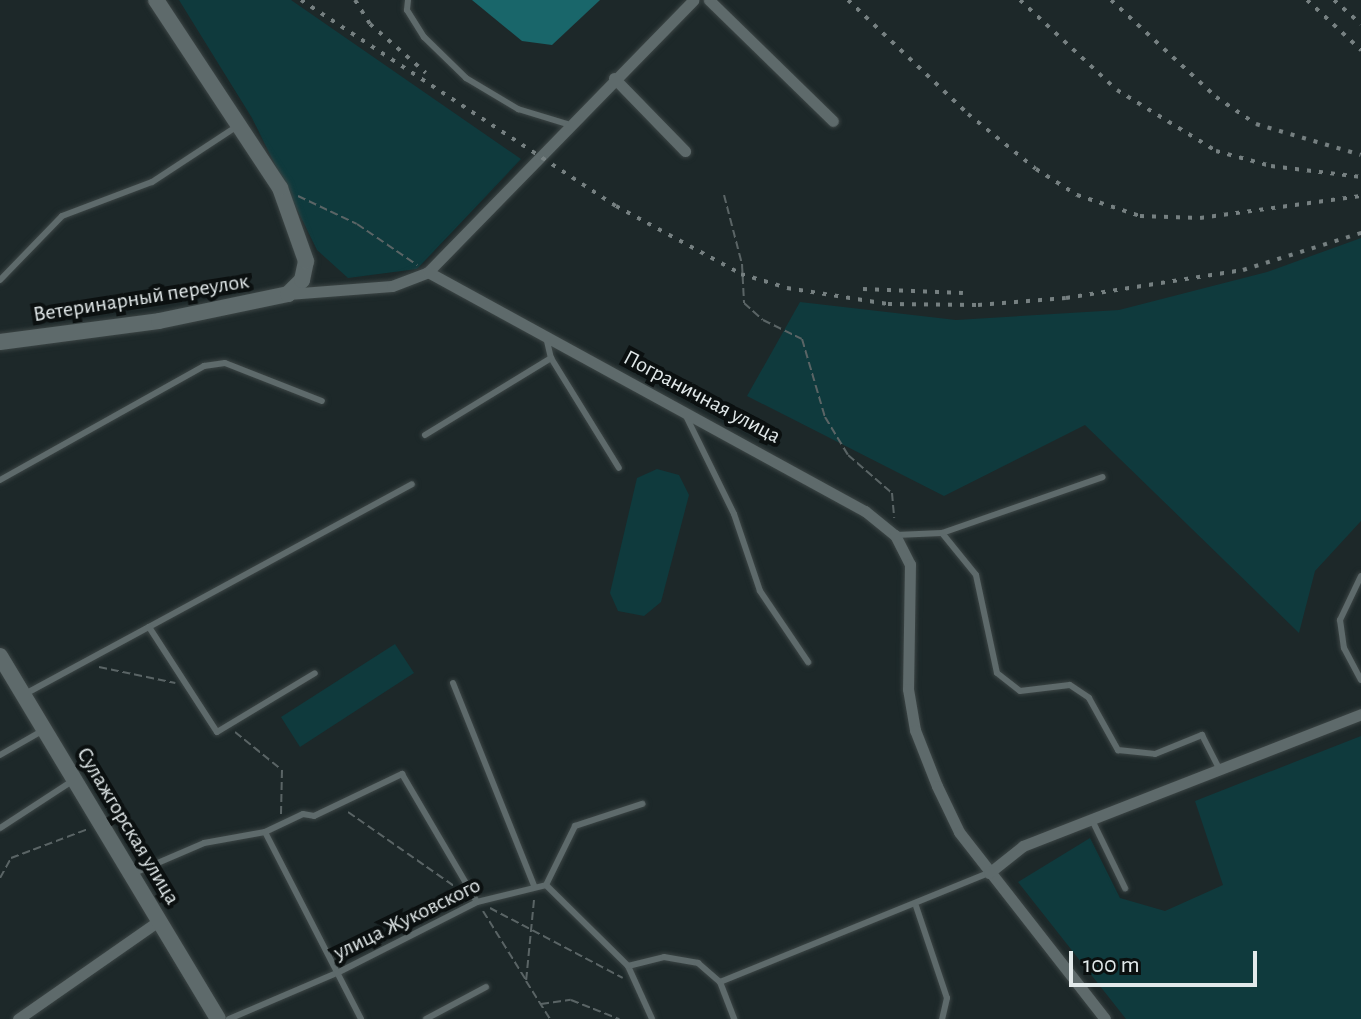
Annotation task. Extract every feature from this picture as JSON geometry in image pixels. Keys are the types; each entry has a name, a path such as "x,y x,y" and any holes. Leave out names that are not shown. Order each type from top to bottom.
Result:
{"main road":[{"path":"156,0 280,188 306,261 302,280 288,294"},
{"name":"Ветеринарный переулок","path":"0,342 159,321 288,294"},
{"name":"Сулажгорская улица","path":"0,656 218,1019"}],"street":[{"path":"288,294 392,286 428,272 567,124 693,0"},
{"path":"709,0 833,121"},
{"path":"614,78 685,151"},
{"name":"Пограничная улица","path":"428,272 547,341 682,408 865,511 895,535 910,564 908,689 915,730 959,832 1105,1019"},
{"path":"989,873 1023,846 1361,714"},
{"path":"18,1019 160,920"}],"lane":[{"path":"408,0 407,10 424,37 466,78 518,109 567,124"},
{"path":"0,280 62,216 152,182 239,125"},
{"path":"547,341 551,358 619,468"},
{"path":"425,435 551,358"},
{"path":"0,480 204,366 225,363 322,401"},
{"path":"682,408 734,514 760,591 808,662"},
{"path":"895,535 942,533 1103,477"},
{"path":"22,695 412,484"},
{"path":"942,533 976,575 988,611 997,673 1020,691 1070,685 1089,698 1118,750 1155,754 1202,735 1220,770"},
{"path":"1361,576 1340,620 1344,648 1361,680"},
{"path":"149,627 217,732 315,673"},
{"path":"453,683 534,886"},
{"path":"0,755 44,729"},
{"path":"132,874 204,843 265,832 303,814 314,816 402,774 477,902"},
{"path":"0,828 75,779"},
{"path":"642,804 575,826 546,885 628,966 652,1019"},
{"path":"1092,820 1125,888"},
{"path":"265,832 361,1019"},
{"path":"720,982 916,906 989,873"},
{"name":"улица Жуковского","path":"229,1019 337,973 477,902 546,885"},
{"path":"916,906 947,998 942,1019"},
{"path":"628,966 682,959 698,963 720,982 734,1019"},
{"path":"426,1019 486,987"}],"path":[{"path":"280,188 357,224 428,272"},
{"path":"724,195 742,264 744,303 763,320 802,339 825,417 848,455 892,493 895,535"},
{"path":"82,663 187,686"},
{"path":"228,726 282,770 281,824"},
{"path":"0,878 11,858 100,823"},
{"path":"526,981 534,886"},
{"path":"477,902 550,1019"},
{"path":"540,1004 571,1000 619,1019"}],"shaded area":[{"path":"179,0 291,0 521,159 417,269 348,278 317,250 252,118"},
{"path":"472,0 600,0 552,45 522,41"},
{"path":"1361,238 1361,521 1315,571 1299,633 1085,425 944,496 747,396 800,302 956,320 1119,310 1267,272"},
{"path":"657,469 679,475 689,495 661,602 644,616 618,611 610,593 637,478"},
{"path":"395,644 414,673 300,747 281,717"},
{"path":"1361,736 1361,1019 1126,1019 1018,882 1090,838 1120,898 1165,911 1223,885 1195,801"}],"railway":[{"path":"301,0 616,206 741,274 787,288 888,304 978,305 1066,298 1243,270 1361,233"},
{"path":"355,0 370,24 426,73"},
{"path":"848,0 968,114 1036,169 1077,195 1140,216 1200,218 1361,196"},
{"path":"1020,0 1117,90 1216,151 1271,166 1361,177"},
{"path":"1111,0 1216,97 1256,124 1361,155"},
{"path":"1307,0 1361,50"},
{"path":"1334,0 1361,24"},
{"path":"863,289 963,293"}]}
